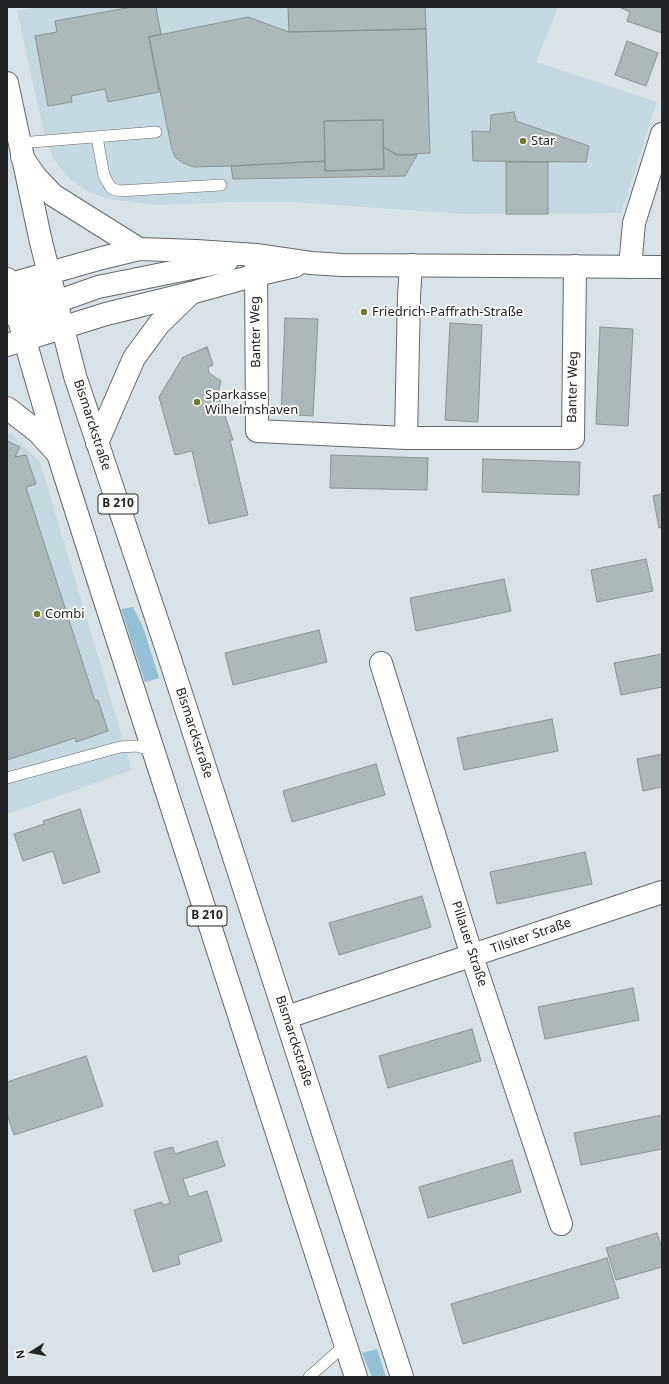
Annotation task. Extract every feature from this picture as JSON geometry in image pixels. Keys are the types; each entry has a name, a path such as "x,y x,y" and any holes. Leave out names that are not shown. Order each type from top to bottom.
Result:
{"main road":[{"name":"Bismarckstraße","path":"7,83 48,273 75,376 168,653 402,1377"},
{"path":"630,267 634,223 662,134"},
{"path":"21,150 35,176 53,195 139,249"},
{"name":"Banter Weg","path":"8,283 139,249 196,251 256,265"},
{"name":"Banter Weg","path":"16,342 36,316 56,302 98,287 256,265 310,263 662,267"},
{"name":"Banter Weg","path":"256,265 257,431 406,438 572,438 576,266"},
{"name":"Banter Weg","path":"62,327 106,314 192,293 256,265"},
{"path":"406,438 411,265"},
{"path":"11,312 34,296 48,273"},
{"name":"B 210","path":"8,283 16,342 58,454 356,1377"},
{"path":"97,443 134,358 160,324 192,293"},
{"path":"16,342 62,327"},
{"path":"7,408 38,432 58,454"},
{"name":"Pillauer Straße","path":"381,663 472,956 561,1224"},
{"name":"Tilsiter Straße","path":"286,1017 662,892"}],"lane":[{"path":"21,150 97,137 156,132"},
{"path":"97,137 104,176 111,188 119,191 221,185"},
{"path":"7,778 120,747 137,746 153,750"},
{"path":"309,1377 345,1345"}],"shaded area":[{"path":"38,7 558,7 536,62 657,102 621,213 464,214 295,202 235,202 156,205 109,199 89,192 70,179 54,160 44,133 17,11"},
{"name":"Combi","path":"7,432 13,435 40,462 132,770 7,814"},
{"path":"133,607 143,627 159,678 145,682 121,609"},
{"path":"377,1349 386,1377 372,1377 362,1353"}],"building":[{"path":"132,7 156,7 161,34 149,37 159,92 108,102 105,89 71,96 72,102 48,106 35,36 57,32 55,21"},
{"path":"288,7 425,7 426,29 289,32"},
{"path":"619,7 662,7 662,33 627,21 630,12"},
{"path":"248,17 289,32 426,29 430,153 398,155 383,147 383,120 324,121 325,161 194,167 183,163 176,158 172,150 149,37"},
{"path":"627,41 658,53 646,86 615,75"},
{"path":"514,112 516,121 589,146 586,162 473,161 472,131 490,132 491,115"},
{"path":"383,120 384,169 325,171 324,121"},
{"path":"383,147 398,155 417,155 405,176 233,179 231,166 325,161 325,171 384,169"},
{"path":"506,162 548,162 548,214 506,214"},
{"path":"285,318 318,319 313,416 281,414"},
{"path":"450,323 482,325 478,422 445,420"},
{"path":"600,327 633,329 628,426 596,424"},
{"path":"207,347 213,365 208,367 209,373 221,381 218,394 233,440 230,440 248,515 209,524 192,451 175,455 159,397 183,357"},
{"name":"Combi","path":"7,441 20,447 15,457 26,455 36,484 26,487 95,701 98,700 108,731 76,742 75,738 7,760"},
{"path":"331,455 428,458 427,490 330,488"},
{"path":"483,459 580,462 579,495 482,492"},
{"path":"662,494 662,527 659,528 653,496"},
{"path":"646,559 653,591 597,602 591,570"},
{"path":"504,579 511,611 416,631 410,598"},
{"path":"319,630 327,662 233,685 225,653"},
{"path":"662,654 662,687 621,695 614,663"},
{"path":"552,719 558,751 464,770 457,738"},
{"path":"662,754 662,787 643,791 637,759"},
{"path":"376,764 385,795 292,822 283,791"},
{"path":"80,809 100,872 63,884 53,851 23,861 14,834 44,824 43,821"},
{"path":"585,852 592,884 497,904 490,872"},
{"path":"422,896 431,927 339,955 329,923"},
{"path":"633,988 639,1020 545,1039 538,1007"},
{"path":"472,1029 481,1061 388,1088 379,1056"},
{"path":"86,1056 103,1106 14,1135 7,1114 7,1082"},
{"path":"662,1115 662,1149 581,1165 574,1133"},
{"path":"217,1141 225,1166 183,1179 189,1197 207,1191 222,1241 178,1255 180,1264 153,1272 134,1210 162,1202 163,1205 170,1203 154,1152 173,1147 175,1154"},
{"path":"512,1160 521,1192 428,1218 419,1187"},
{"path":"657,1233 662,1249 662,1267 616,1280 606,1248"},
{"path":"607,1258 619,1298 463,1344 451,1304"}],"place":[{"name":"Star","path":"523,141"},
{"name":"Friedrich-Paffrath-Straße","path":"364,312"},
{"name":"Sparkasse Wilhelmshaven","path":"197,402"},
{"name":"Combi","path":"37,614"}]}
